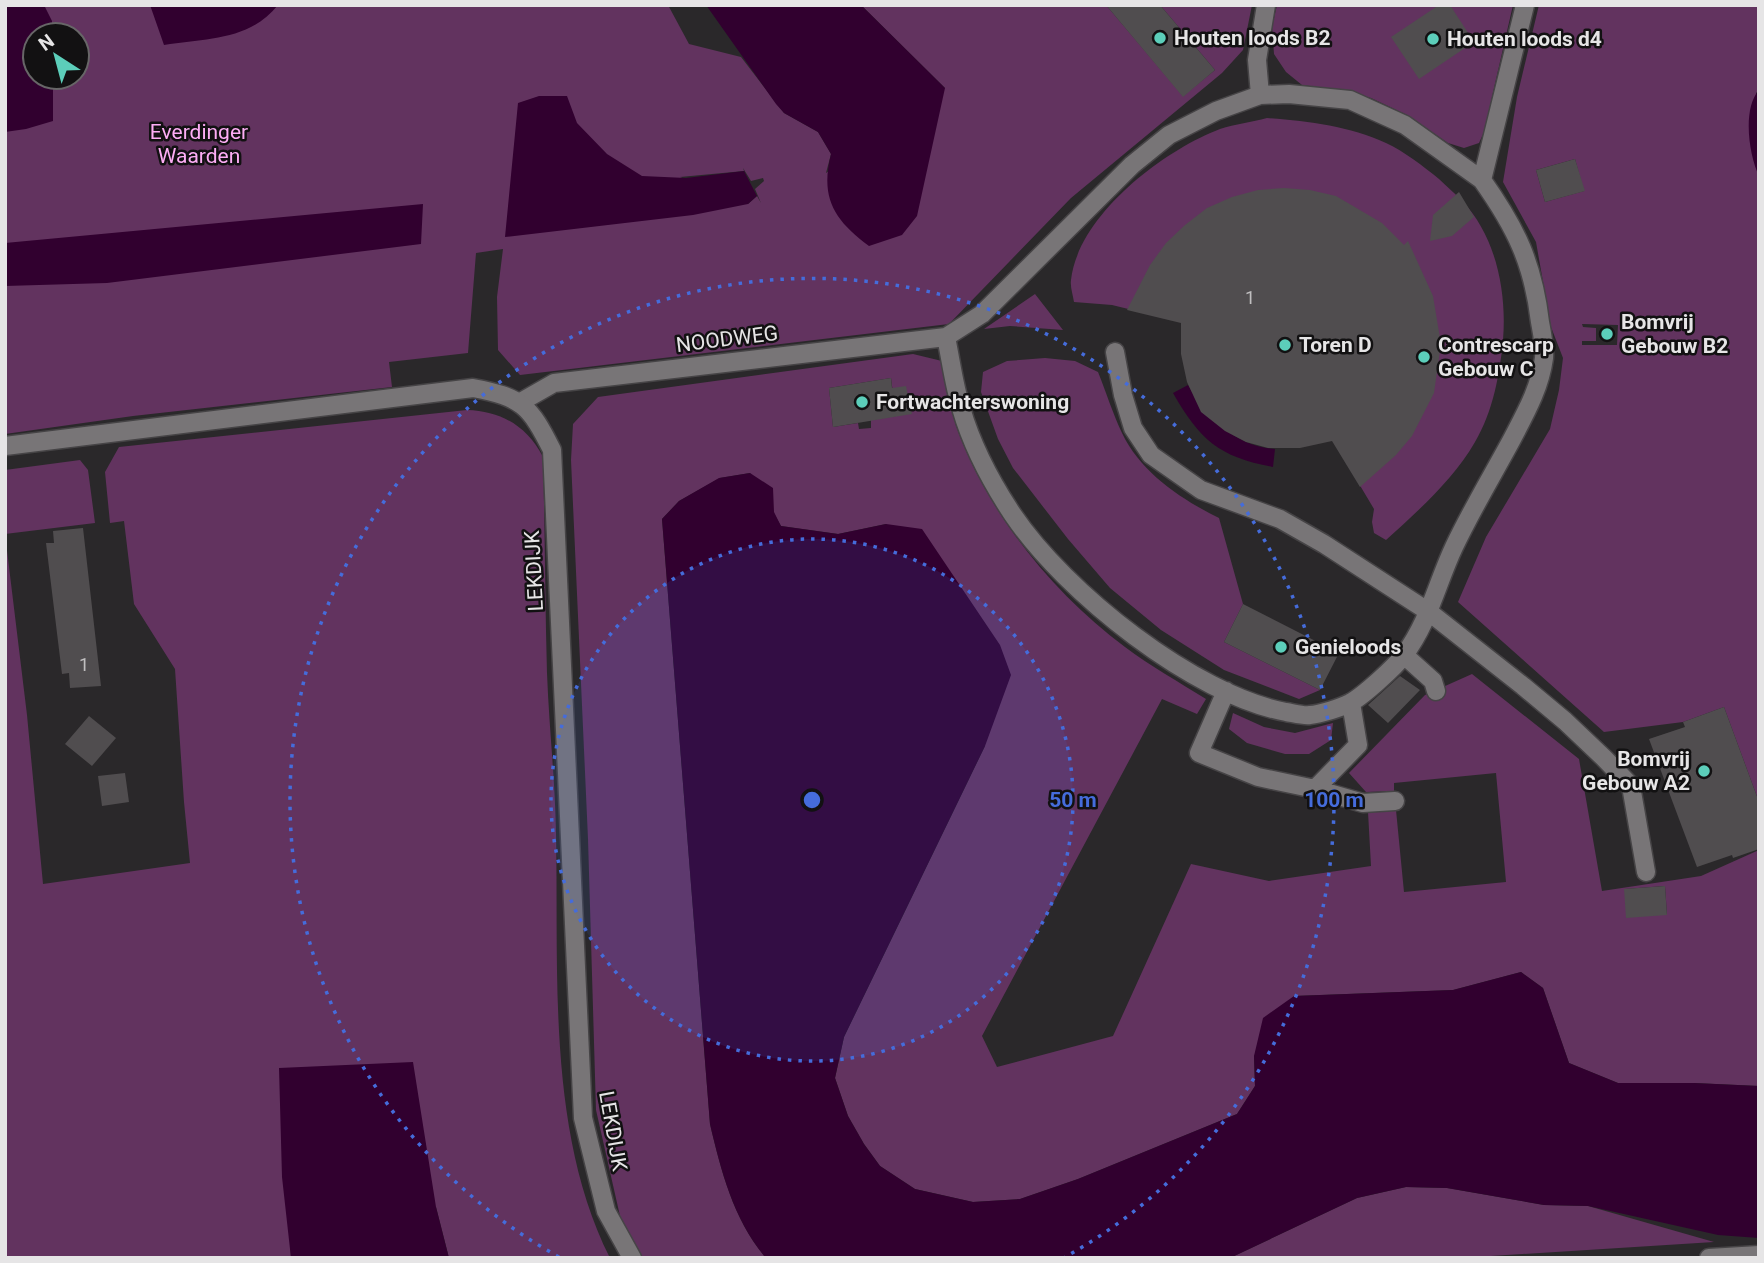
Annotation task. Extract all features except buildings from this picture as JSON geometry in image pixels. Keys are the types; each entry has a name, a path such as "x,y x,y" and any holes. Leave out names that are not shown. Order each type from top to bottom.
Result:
{"street":[{"path":"1260,95 1257,60 1266,5"},
{"path":"1482,180 1525,5"},
{"path":"1289,94 1350,100 1405,125 1482,180 1505,213 1526,254 1537,298 1545,356 1534,398 1453,548 1429,612 1404,655 1351,702 1309,716 1267,708 1226,691 1152,649 1073,584 1015,517 977,452 961,408 946,337 982,314 1132,165 1169,135 1216,111 1260,95 1289,94"},
{"name":"NOODWEG","path":"520,402 554,383 946,337"},
{"path":"1115,352 1123,395 1133,428 1151,454 1201,490 1291,526 1429,612 1555,712 1631,786 1646,872"},
{"path":"5,446 473,388 495,392 520,402"},
{"name":"LEKDIJK","path":"520,402 537,419 552,450 583,1118 606,1211 632,1258"},
{"path":"1404,655 1433,681 1436,691"},
{"path":"1226,691 1199,753 1258,777 1363,803 1395,801"},
{"path":"1315,789 1358,745 1351,702"},
{"path":"1709,1258 1759,1255"}],"green space":[{"name":"Everdinger Waarden","path":"5,5 668,5 689,44 741,57 784,113 818,132 831,154 826,173 945,88 861,5 1106,5 1183,96 1215,70 1160,5 1252,5 1243,50 1222,73 1071,198 949,324 520,375 498,350 497,297 503,249 476,253 468,353 389,362 392,387 133,416 5,434","holes":["743,168 751,181 763,178 764,181 755,189 761,203 757,196 748,204 680,177 744,171"]},
{"path":"1277,5 1513,5 1484,132 1479,143 1464,148 1448,143 1407,115 1371,98 1302,85 1286,72 1274,54 1272,27"},
{"path":"1539,5 1759,5 1759,90 1756,93 1759,177 1759,802 1724,707 1683,722 1604,732 1458,602 1486,537 1550,429 1563,358 1551,327 1536,242 1503,182 1517,97","holes":["1575,159 1584,191 1545,202 1536,170","1582,324 1618,325 1617,345 1582,345 1582,341 1596,341 1596,328 1583,327"]},
{"path":"1267,118 1343,128 1372,137 1407,155 1439,179 1474,215 1497,266 1503,303 1503,340 1498,379 1487,418 1475,442 1456,469 1435,494 1386,540 1374,533 1374,509 1343,457 1408,368 1112,305 1074,302 1071,283 1077,256 1089,232 1126,189 1173,153 1197,139 1226,127"},
{"path":"1035,294 1063,330 1010,326 984,329"},
{"path":"913,354 942,361 959,434 989,495 1027,552 1073,603 1099,626 1144,661 1206,699 1197,714 1162,699 982,1036 997,1067 1113,1036 1191,864 1269,881 1371,866 1368,812 1396,810 1404,892 1506,882 1496,773 1394,783 1394,791 1366,792 1349,773 1425,695 1472,674 1579,759 1602,891 1701,876 1759,850 1759,1086 1618,1083 1569,1063 1543,988 1521,972 1453,990 1294,996 1254,1056 1255,1086 1237,1114 1078,1179 1020,1199 973,1202 915,1189 880,1166 864,1144 848,1116 835,1078 844,1037 985,746 886,524 838,534 781,526 750,473 720,478 679,501 662,519 710,1124 724,1177 737,1212 766,1258 639,1258 620,1216 596,1110 588,839 571,460 573,424 598,397","holes":["891,378 896,416 871,420 871,428 859,429 858,423 833,427 829,388","1665,886 1667,915 1625,889"]},
{"path":"1045,358 1075,361 1098,372 1122,433 1140,460 1163,483 1219,518 1243,604 1224,642 1320,690 1299,699 1224,670 1161,630 1110,588 1068,539 1013,468 998,439 981,392 983,372 1007,361"},
{"path":"467,410 491,413 512,422 537,446 543,457 547,673 555,812 560,1049 575,1157 589,1209 610,1258 449,1258 436,1207 290,1241 291,1258 5,1258 5,534 27,715 43,884 190,863 175,669 134,604 124,521 110,523 105,472 119,447"},
{"path":"80,460 88,470 95,523 5,534 5,470"},
{"path":"1233,713 1264,727 1295,733 1333,723 1331,740 1309,754 1285,754 1247,743 1229,729"},
{"path":"1406,1187 1447,1188 1544,1205 1588,1206 1714,1242 1460,1258 1230,1258 1357,1198"}],"shaded area":[{"path":"5,5 44,5 52,21 21,21 21,91 53,91 53,121 5,132"},
{"path":"150,5 278,5 267,17 241,32 164,45"},
{"path":"706,5 861,5 945,88 917,216 902,235 869,246 847,227 829,196 827,183 831,154 818,132 784,113 776,104"},
{"path":"1759,90 1759,176 1750,145 1749,120 1750,108"},
{"path":"539,96 567,96 577,123 607,154 642,176 686,178 744,171 757,196 748,204 693,215 505,237 518,103"},
{"path":"423,204 421,244 107,283 5,286 5,243"},
{"path":"1188,385 1204,409 1224,429 1248,443 1275,449 1273,467 1225,452 1202,434 1173,393"},
{"path":"750,473 773,488 774,512 781,526 838,534 886,524 922,529 1000,645 1011,675 985,746 844,1037 835,1078 848,1116 880,1166 915,1189 973,1202 1020,1199 1078,1179 1237,1114 1255,1086 1254,1056 1263,1018 1294,996 1453,990 1521,972 1543,988 1569,1063 1618,1083 1759,1086 1759,1238 1718,1235 1588,1206 1544,1205 1447,1188 1406,1187 1357,1198 1230,1258 766,1258 737,1212 724,1177 710,1124 662,519 679,501 719,478"},
{"path":"413,1062 436,1207 449,1258 291,1258 282,1177 279,1068"}],"place":[{"name":"Houten loods B2","path":"1160,38"},
{"name":"Houten loods d4","path":"1433,39"},
{"name":"Bomvrij Gebouw B2","path":"1607,334"},
{"name":"Toren D","path":"1285,345"},
{"name":"Contrescarp Gebouw C","path":"1424,357"},
{"name":"Fortwachterswoning","path":"862,402"},
{"name":"Genieloods","path":"1281,647"},
{"name":"Bomvrij Gebouw A2","path":"1704,771"}]}
